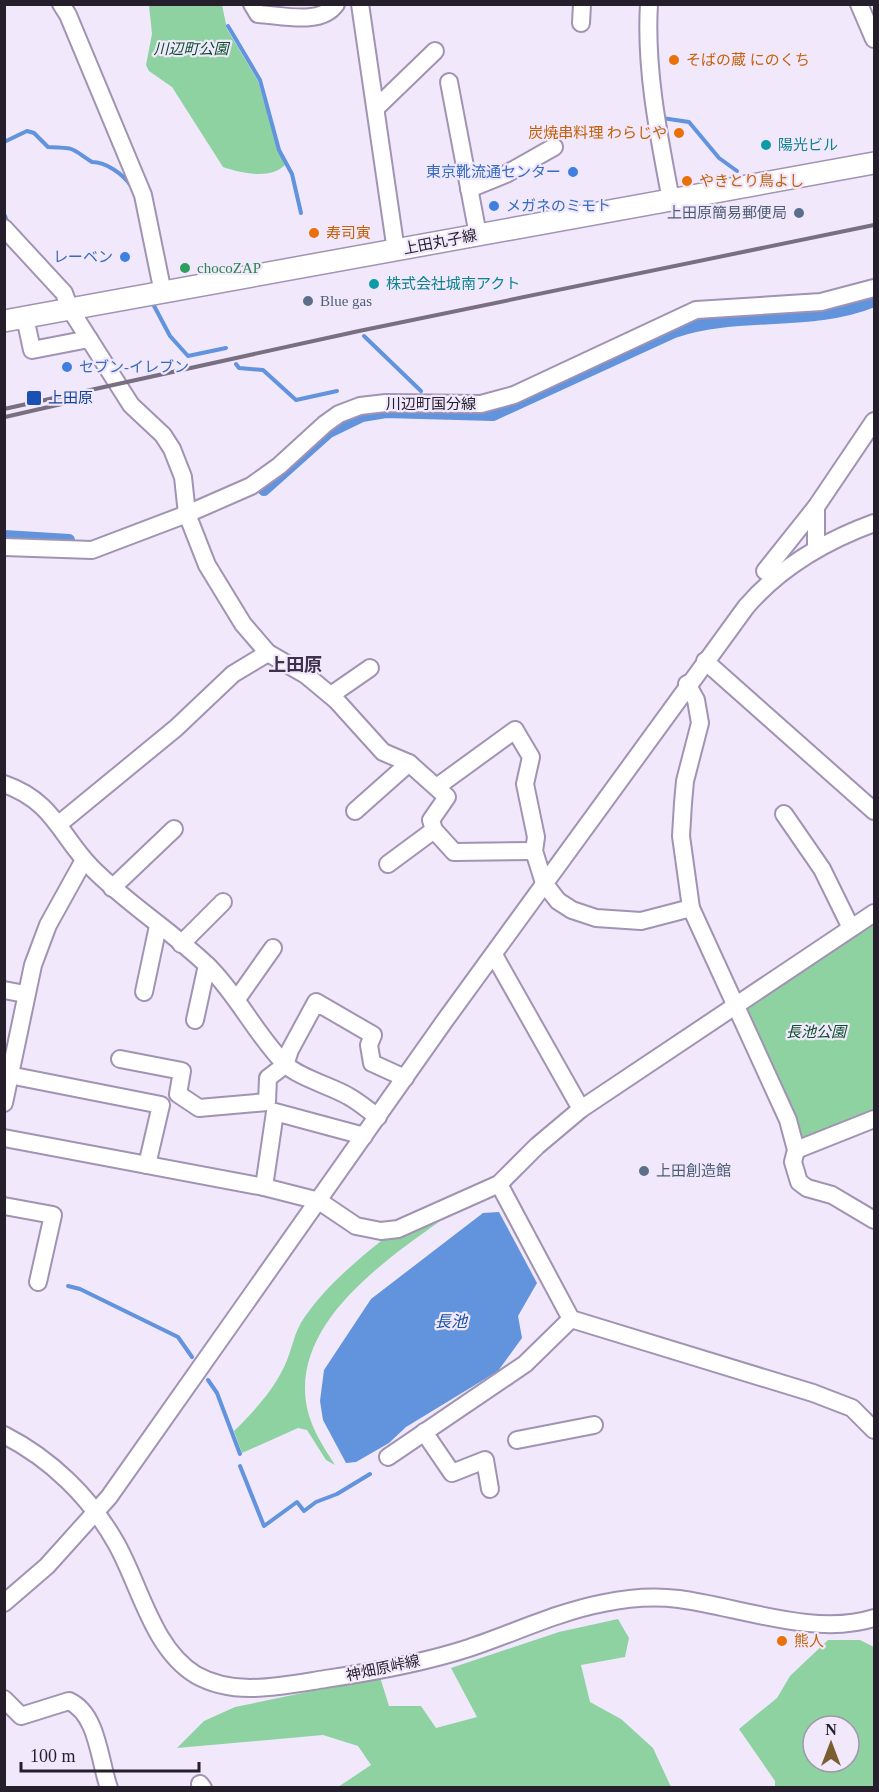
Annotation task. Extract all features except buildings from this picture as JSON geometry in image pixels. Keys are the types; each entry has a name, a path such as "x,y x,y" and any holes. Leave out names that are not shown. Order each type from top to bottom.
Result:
{"main road":[{"name":"上田丸子線","path":"15,319 874,163"}],"street":[{"path":"61,4 68,15 143,195 163,293"},
{"path":"252,4 258,14 318,17 328,15 336,4"},
{"path":"360,4 396,251"},
{"path":"581,23 582,4"},
{"path":"649,4 647,27 657,130 671,200"},
{"path":"859,4 874,38"},
{"path":"376,108 435,51"},
{"path":"449,82 478,235"},
{"path":"469,189 506,174 554,147"},
{"path":"4,228 64,293 70,309 130,405 163,435 172,449 183,477 187,514 207,566 243,624 268,654 306,675 331,695 383,752 409,763 438,786 447,796 431,820 434,830 454,852 534,851"},
{"name":"川辺町国分線","path":"4,547 92,550 187,514 251,486 279,466 325,424 339,414 360,406 386,403 490,403 514,395 696,310 821,302 874,288"},
{"path":"15,319 32,350 88,339"},
{"path":"765,571 816,507 874,421"},
{"path":"816,507 816,549"},
{"path":"4,1603 47,1566 96,1513 687,684 758,593 784,570 816,549 874,523"},
{"path":"59,824 176,728 222,684 268,654"},
{"path":"705,661 874,811"},
{"path":"331,695 370,668"},
{"path":"687,684 696,700 700,723 685,781 682,803 681,836 691,908 789,1120 796,1150 793,1162 799,1182 807,1188 832,1195 874,1220"},
{"path":"438,786 515,730 531,757 525,783 536,837 534,851 544,883 558,901 572,910 596,918 641,921 691,908"},
{"path":"354,811 409,763"},
{"path":"4,784 36,801 59,824 84,860 112,888 207,965 237,999 268,1047 285,1065 349,1097 378,1117"},
{"path":"784,814 822,869 851,928"},
{"path":"112,888 174,829"},
{"path":"388,864 434,830"},
{"path":"4,1103 7,1074 25,994 48,925 84,860"},
{"path":"181,944 223,902"},
{"path":"4,1138 264,1187 319,1201 356,1226 381,1232 398,1230 499,1184 537,1146 581,1108 874,913"},
{"path":"144,993 158,926"},
{"path":"237,999 273,948"},
{"path":"494,955 581,1108"},
{"path":"195,1020 207,965"},
{"path":"4,990 25,994"},
{"path":"120,1059 182,1071 178,1094 199,1108 267,1102 268,1078 285,1065 290,1050 316,1002 373,1035 369,1045 372,1063 405,1078"},
{"path":"7,1074 161,1105 147,1165"},
{"path":"264,1187 275,1112 364,1136"},
{"path":"796,1150 874,1119"},
{"path":"499,1184 571,1319 813,1393 852,1408 874,1430"},
{"path":"4,1206 53,1215 38,1282"},
{"path":"388,1457 525,1364 571,1319"},
{"path":"517,1440 594,1425"},
{"path":"424,1432 452,1473 485,1460 490,1489"},
{"name":"神畑原峠線","path":"4,1435 53,1465 96,1513 116,1542 168,1648 191,1672 222,1686 249,1688 280,1686 404,1665 466,1649 550,1618 602,1603 632,1599 681,1599 808,1622 842,1624 874,1618"},
{"path":"4,1699 21,1716 69,1701 79,1706 86,1713 94,1734 109,1788"}],"green space":[{"name":"川辺町公園","path":"149,5 222,5 227,29 258,81 278,150 285,165 279,170 255,174 223,167 172,87 149,71 146,65 152,34"},
{"name":"長池公園","path":"874,920 874,1114 804,1141 743,1010"},
{"path":"439,1222 391,1257 344,1301 325,1326 311,1353 305,1381 308,1412 316,1433 335,1465 326,1460 307,1430 298,1428 242,1453 234,1431 275,1383 285,1365 301,1323 322,1295 386,1237 398,1238"},
{"path":"618,1619 629,1638 625,1657 581,1665 590,1702 621,1719 653,1748 671,1787 338,1787 371,1765 358,1746 323,1735 177,1748 204,1721 235,1707 380,1677 389,1706 421,1706 436,1728 477,1717 451,1668 559,1632"},
{"path":"828,1640 860,1640 874,1647 874,1787 775,1787 775,1781 739,1729 777,1698 790,1676"}],"water":[{"name":"長池","path":"499,1212 537,1283 518,1316 522,1338 498,1371 406,1427 389,1443 356,1462 346,1463 323,1420 320,1401 324,1370 371,1299 483,1213"}],"waterway":[{"path":"228,26 260,80 279,150 292,174 301,213"},
{"path":"662,118 689,122 719,158 737,171"},
{"path":"4,142 27,131 34,133 48,147 72,149 92,162 108,166 119,173 131,186"},
{"path":"4,214 8,223"},
{"path":"264,490 329,432 362,416 386,412 493,415 674,332 699,325 749,319 825,314 874,301"},
{"path":"152,302 170,336 188,356 226,348"},
{"path":"364,336 421,391"},
{"path":"236,364 239,368 263,370 296,400 337,391"},
{"path":"4,536 69,540"},
{"path":"68,1286 80,1289 178,1337 192,1357"},
{"path":"208,1380 217,1393 240,1454"},
{"path":"240,1466 264,1526 297,1502 304,1511 316,1502 337,1494 370,1474"}],"railway":[{"path":"4,409 359,331 874,225"},
{"path":"5,417 66,403"}],"place":[{"name":"そばの蔵 にのくち","path":"674,60"},
{"name":"炭焼串料理 わらじや","path":"679,133"},
{"name":"陽光ビル","path":"766,145"},
{"name":"東京靴流通センター","path":"573,172"},
{"name":"やきとり鳥よし","path":"687,181"},
{"name":"メガネのミモト","path":"494,206"},
{"name":"上田原簡易郵便局","path":"799,213"},
{"name":"寿司寅","path":"314,233"},
{"name":"レーベン","path":"125,257"},
{"name":"chocoZAP","path":"185,268"},
{"name":"株式会社城南アクト","path":"374,284"},
{"name":"Blue gas","path":"308,301"},
{"name":"セブン-イレブン","path":"67,367"},
{"name":"上田原","path":"34,398"},
{"name":"上田創造館","path":"644,1171"},
{"name":"熊人","path":"782,1641"}],"district":[{"name":"上田原","path":"295,665"}]}
